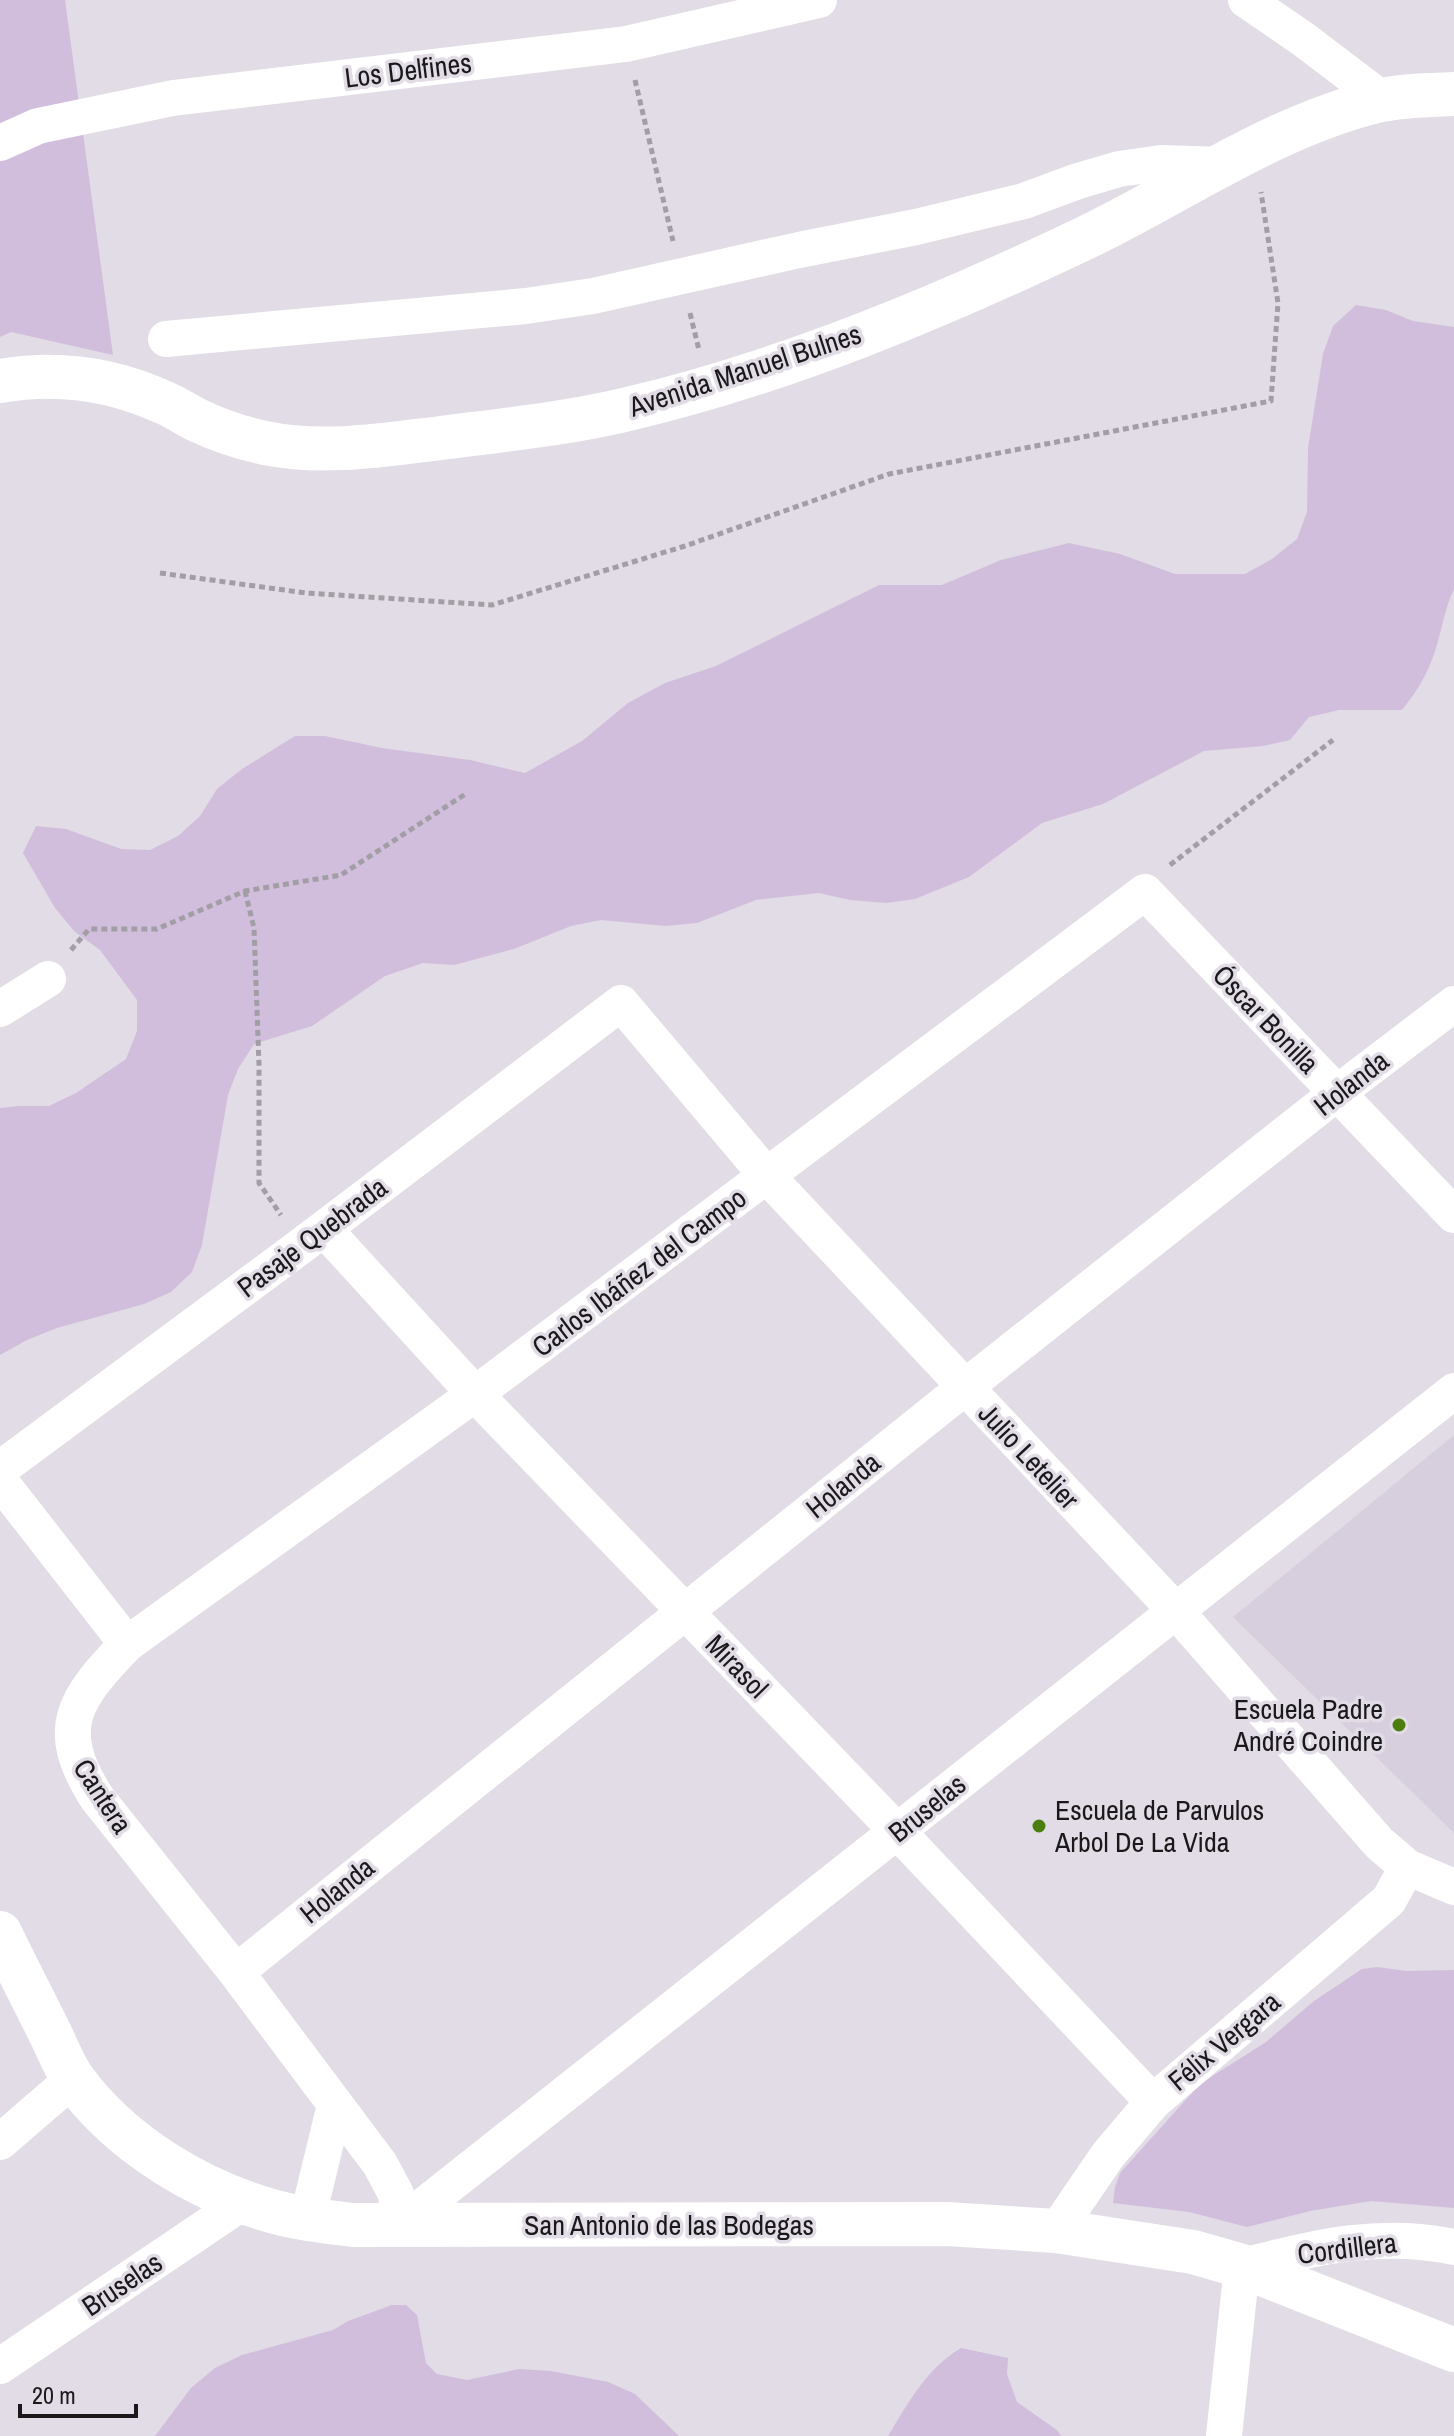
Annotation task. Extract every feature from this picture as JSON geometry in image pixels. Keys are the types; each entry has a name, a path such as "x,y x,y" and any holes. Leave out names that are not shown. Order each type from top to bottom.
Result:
{"street":[{"name":"Los Delfines","path":"0,143 38,126 173,98 626,44 777,4 819,0"},
{"path":"1246,0 1382,99"},
{"name":"Avenida Manuel Bulnes","path":"0,381 38,376 107,383 138,392 232,435 269,444 307,448 383,446 521,429 622,410 708,388 808,354 1002,277 1309,123 1382,99 1454,94"},
{"path":"166,339 526,306 622,290 1024,201 1119,169 1239,156"},
{"name":"Óscar Bonilla","path":"1145,892 1454,1215"},
{"name":"Carlos Ibáñez del Campo","path":"127,1644 475,1394 1145,892"},
{"path":"0,1009 48,979"},
{"name":"Pasaje Quebrada","path":"0,1469 621,1003"},
{"name":"Julio Letelier","path":"621,1003 767,1176 1175,1610 1379,1843 1407,1867 1454,1887"},
{"name":"Holanda","path":"236,1972 964,1388 1454,1004"},
{"name":"Mirasol","path":"313,1237 475,1394 898,1832 1153,2102"},
{"name":"Bruselas","path":"399,2225 1454,1391"},
{"path":"0,1481 127,1644"},
{"name":"Cantera","path":"127,1644 94,1678 77,1708 72,1729 74,1753 83,1776 380,2164 396,2194 399,2225"},
{"name":"Félix Vergara","path":"1056,2231 1108,2155 1153,2102 1389,1900 1407,1867"},
{"name":"San Antonio de las Bodegas","path":"0,1933 73,2079 116,2124 161,2161 201,2184 243,2202 307,2220 353,2225 947,2224 1056,2231 1193,2252 1242,2266 1454,2350"},
{"path":"0,2142 73,2079"},
{"path":"307,2220 335,2105"},
{"name":"Bruselas","path":"0,2366 243,2202"},
{"name":"Cordillera","path":"1242,2266 1351,2242 1392,2240 1454,2247"},
{"path":"1224,2436 1242,2266"}],"path":[{"path":"626,44 708,388"},
{"path":"160,573 306,593 492,605 685,546 889,474 1271,401 1278,303 1239,156"},
{"path":"1145,892 1167,867 1333,740"},
{"path":"48,979 89,929 157,929 245,891 341,875 467,793"},
{"path":"245,891 254,928 259,1183 313,1237"}],"shaded area":[{"path":"0,0 65,0 113,355 11,332 0,337"},
{"path":"1356,305 1386,310 1413,321 1454,327 1454,589 1428,669 1402,710 1339,710 1309,717 1290,740 1263,746 1204,751 1103,804 1042,823 969,877 915,899 886,903 819,893 756,900 697,923 666,926 601,920 571,926 514,949 454,965 423,963 385,976 312,1026 254,1044 238,1069 228,1095 202,1245 192,1272 171,1292 144,1304 57,1328 0,1355 0,1108 49,1106 76,1093 126,1059 137,1031 137,1000 100,950 75,932 55,908 23,853 36,826 66,829 121,849 150,850 178,836 200,816 217,789 242,769 295,736 325,736 382,748 470,760 525,773 582,741 628,703 665,683 716,666 879,585 942,585 1001,560 1069,543 1120,554 1175,574 1245,574 1272,559 1297,539 1307,512 1308,448 1323,354 1333,326"},
{"name":"Escuela Padre André Coindre","path":"1454,1435 1454,1833 1233,1617"},
{"path":"1377,1967 1407,1971 1454,1970 1454,2208 1371,2201 1310,2211 1247,2227 1189,2212 1113,2203 1120,2173 1200,2084 1266,2042 1314,2001 1362,1969"},
{"path":"392,2305 406,2305 417,2315 426,2363 437,2374 467,2380 519,2369 551,2371 608,2382 635,2394 679,2436 155,2436 191,2388 215,2368 242,2355 333,2330 348,2321"},
{"path":"961,2348 1008,2358 1007,2374 1017,2402 1061,2436 888,2436 928,2376"}],"place":[{"name":"Escuela Padre André Coindre","path":"1399,1725"},
{"name":"Escuela de Parvulos Arbol De La Vida","path":"1039,1826"}]}
